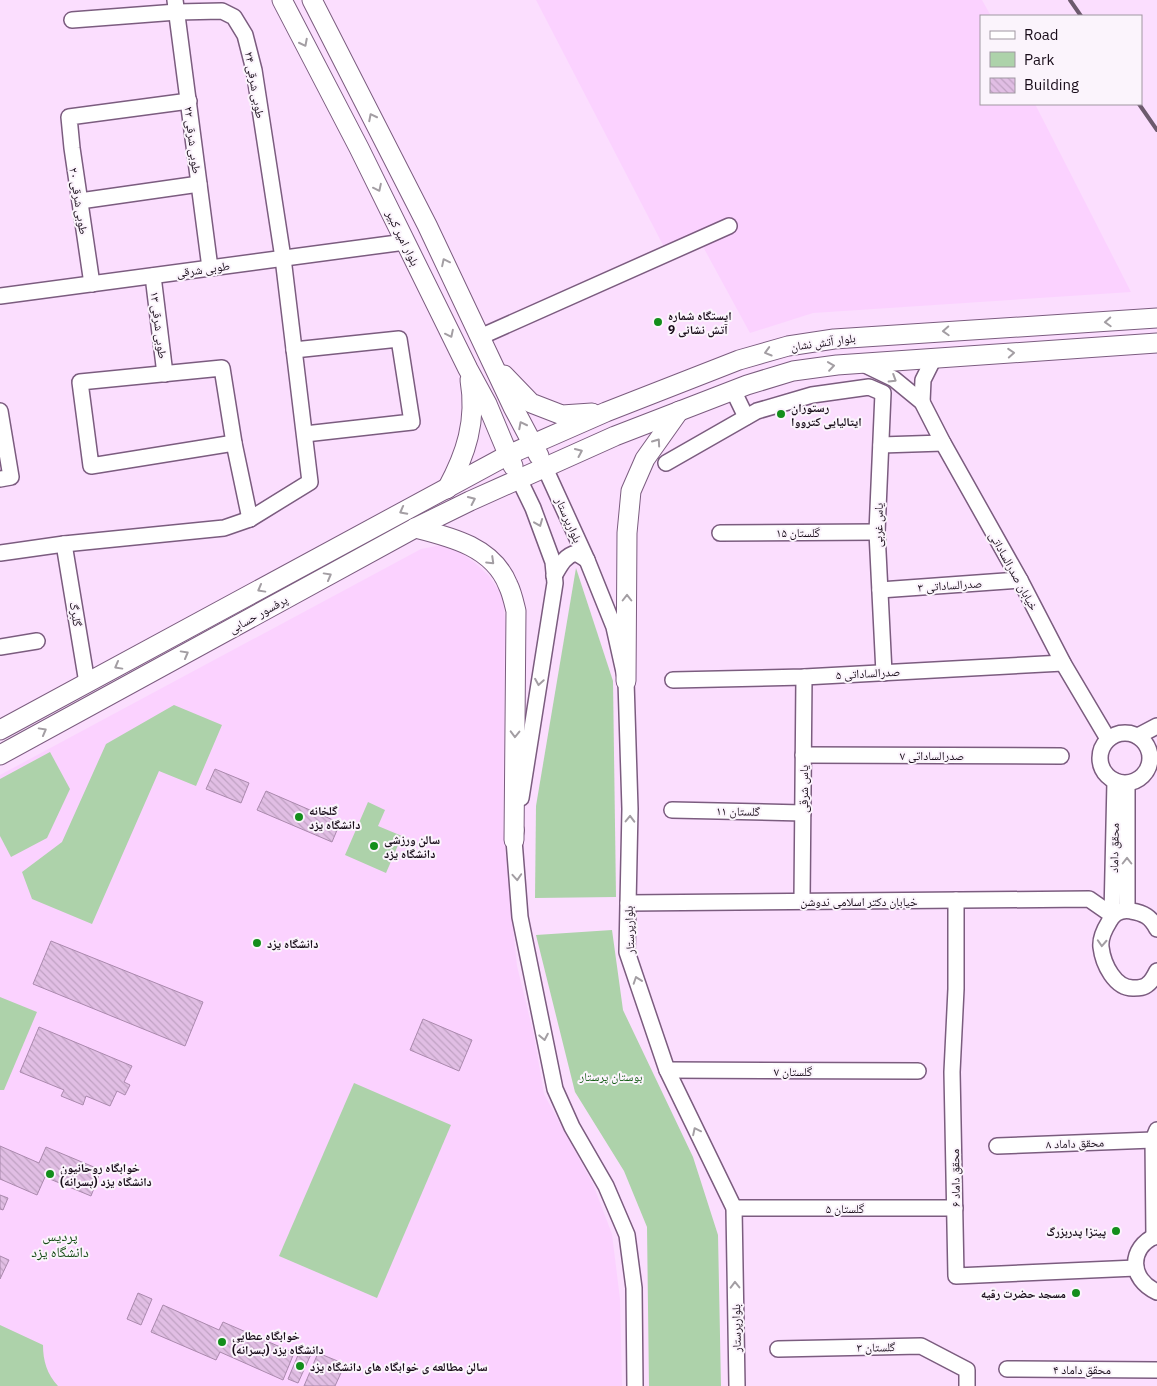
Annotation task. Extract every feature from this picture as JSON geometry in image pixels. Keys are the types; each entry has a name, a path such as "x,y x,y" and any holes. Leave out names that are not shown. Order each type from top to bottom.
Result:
{"main road":[{"path":"285,6 311,0 427,226 532,445 546,468"},
{"name":"بلوار امیر کبیر","path":"285,6 487,404 519,479"},
{"name":"بلوار آتش نشان","path":"508,455 606,412 739,360 788,346 834,339 882,335 1157,318"},
{"name":"بلوار آتش نشان","path":"519,479 615,436 733,390 794,372 860,363 1157,343"},
{"path":"494,365 531,403 562,415 606,412"},
{"path":"446,489 458,468 472,421 473,396 468,369"},
{"path":"626,681 627,533 631,491 645,459 678,412"},
{"name":"پرفسور حسابی","path":"0,730 508,455"},
{"name":"پرفسور حسابی","path":"0,755 415,528 519,479"},
{"path":"415,528 442,534 468,544 492,560 508,584 516,611 514,840"}],"street":[{"name":"طوبی شرقی ۲۴","path":"72,20 176,6 222,10 234,17 245,35 254,70 283,258 310,482 250,519"},
{"name":"طوبی شرقی ۲۲","path":"176,6 210,268"},
{"name":"طوبی شرقی ۲۰","path":"92,284 69,117 188,101"},
{"path":"80,201 199,184"},
{"path":"480,336 730,226"},
{"name":"طوبی شرقی","path":"0,296 405,242"},
{"name":"طوبی شرقی ۱۳","path":"153,276 165,374"},
{"path":"294,350 399,339 412,422 305,434"},
{"path":"922,402 924,380 934,358"},
{"path":"860,363 894,379 922,402"},
{"path":"0,553 64,544 224,528 250,519 234,443 222,368 80,382 91,466 234,443"},
{"name":"یاس غربی","path":"746,417 757,411 812,395 869,387 883,393 877,532 884,673"},
{"path":"666,463 746,417 733,390"},
{"name":"خیابان صدرالساداتی","path":"922,402 1020,580 1063,663 1108,739"},
{"path":"0,411 10,477 0,479"},
{"path":"881,446 943,443"},
{"name":"بلوارپرستار","path":"546,468 587,560 614,627 626,681 630,809 627,952 667,1070 734,1208 737,1386"},
{"path":"519,479 533,508 553,562 555,583 514,840 520,917 555,1089 572,1127 606,1186 627,1235 634,1288 635,1386"},
{"name":"گلستان ۱۵","path":"720,533 877,532"},
{"name":"گلبرگ","path":"64,544 88,683"},
{"path":"554,576 566,558 571,554 576,553 587,560"},
{"name":"صدرالساداتی ۳","path":"880,590 1020,580"},
{"path":"0,647 37,641"},
{"name":"صدرالساداتی ۵","path":"673,680 804,677 1063,663"},
{"name":"یاس شرقی","path":"802,901 804,677"},
{"path":"1138,736 1157,726"},
{"path":"1122,733 1138,736 1144,741 1150,755 1150,777 1133,782 1121,782 1108,777 1100,764 1100,757 1101,749 1108,739 1122,733"},
{"name":"صدرالساداتی ۷","path":"803,755 1061,756"},
{"name":"محقق داماد","path":"1121,782 1127,910"},
{"name":"محقق داماد","path":"1112,916 1121,782"},
{"name":"گلستان ۱۱","path":"672,810 803,813"},
{"name":"خيابان دکتر اسلامی ندوشن","path":"628,903 1090,899 1112,916"},
{"name":"محقق داماد ۶","path":"956,900 956,990 952,1072 956,1276 1136,1268"},
{"path":"1154,984 1140,988 1127,988 1120,984 1107,968 1101,945 1103,932 1112,916 1127,910 1150,914 1157,930"},
{"name":"گلستان ۷","path":"667,1070 918,1072"},
{"path":"1155,1135 1155,1236 1148,1239 1140,1247 1136,1258 1136,1268 1139,1279 1147,1287 1157,1292"},
{"name":"محقق داماد ۸","path":"996,1146 1155,1135"},
{"name":"گلستان ۵","path":"734,1208 956,1208"},
{"name":"گلستان ۳","path":"778,1349 921,1346 967,1370 967,1386"},
{"name":"محقق داماد ۴","path":"1008,1369 1157,1370"}],"shaded area":[{"path":"536,0 982,0 990,15 980,15 980,105 1036,105 1131,292 813,313 750,333 695,232 665,249"},
{"name":"دانشگاه یزد","path":"442,545 460,552 475,563 489,576 503,597 505,622 503,828 517,966 534,1035 544,1094 593,1184 612,1234 620,1299 622,1386 0,1386 0,775 421,549"}],"green space":[{"path":"576,568 613,681 616,897 535,898 536,806"},
{"path":"174,705 222,725 196,786 159,771 92,924 32,899 22,872 62,842 106,744"},
{"path":"50,752 70,789 47,838 11,857 0,836 0,779"},
{"name":"سالن ورزشی دانشگاه یزد","path":"368,802 385,810 378,826 402,836 386,873 345,855"},
{"name":"بوستان پرستار","path":"612,930 623,1010 693,1157 718,1235 721,1386 649,1386 647,1227 624,1171 575,1092 536,935"},
{"path":"0,997 37,1012 4,1090 0,1090"},
{"path":"354,1083 451,1125 377,1298 279,1256"},
{"path":"0,1325 43,1345 46,1367 58,1386 0,1386"}],"building":[{"path":"215,769 249,783 241,803 206,789"},
{"name":"گلخانه دانشگاه یزد","path":"266,791 340,823 332,842 257,810"},
{"path":"51,941 203,1002 185,1046 33,984"},
{"path":"423,1019 472,1040 459,1071 410,1050"},
{"path":"39,1027 132,1066 124,1082 130,1085 125,1095 117,1091 110,1106 86,1096 83,1105 61,1096 64,1090 20,1072"},
{"name":"خوابگاه روحانیون (پسرانه) دانشگاه یزد","path":"0,1146 39,1163 46,1147 101,1170 91,1196 45,1177 37,1195 0,1179"},
{"path":"0,1195 8,1198 3,1210 0,1209"},
{"path":"0,1256 9,1260 0,1279"},
{"path":"138,1293 152,1299 141,1325 127,1319"},
{"name":"خوابگاه عطایی (پسرانه) دانشگاه یزد","path":"163,1305 219,1330 223,1322 294,1353 283,1380 220,1352 216,1360 151,1332"},
{"name":"سالن مطالعه ی خوابگاه های دانشگاه یزد","path":"301,1348 312,1352 298,1383 288,1379"},
{"path":"318,1353 345,1364 335,1386 304,1386"}],"railway":[{"path":"1070,0 1080,15"},
{"path":"1140,105 1157,130"}],"place":[{"name":"ایستگاه شماره 9 آتش نشانی","path":"658,322"},
{"name":"رستوران ایتالیایی کترووا","path":"781,414"},
{"name":"گلخانه دانشگاه یزد","path":"299,817"},
{"name":"سالن ورزشی دانشگاه یزد","path":"374,846"},
{"name":"دانشگاه یزد","path":"257,943"},
{"name":"خوابگاه روحانیون (پسرانه) دانشگاه یزد","path":"50,1174"},
{"name":"پیتزا پدربزرگ","path":"1116,1231"},
{"name":"مسجد حضرت رقیه","path":"1076,1293"},
{"name":"خوابگاه عطایی (پسرانه) دانشگاه یزد","path":"222,1342"},
{"name":"سالن مطالعه ی خوابگاه های دانشگاه یزد","path":"300,1366"}],"district":[{"name":"پردیس دانشگاه یزد","path":"60,1244"}]}
